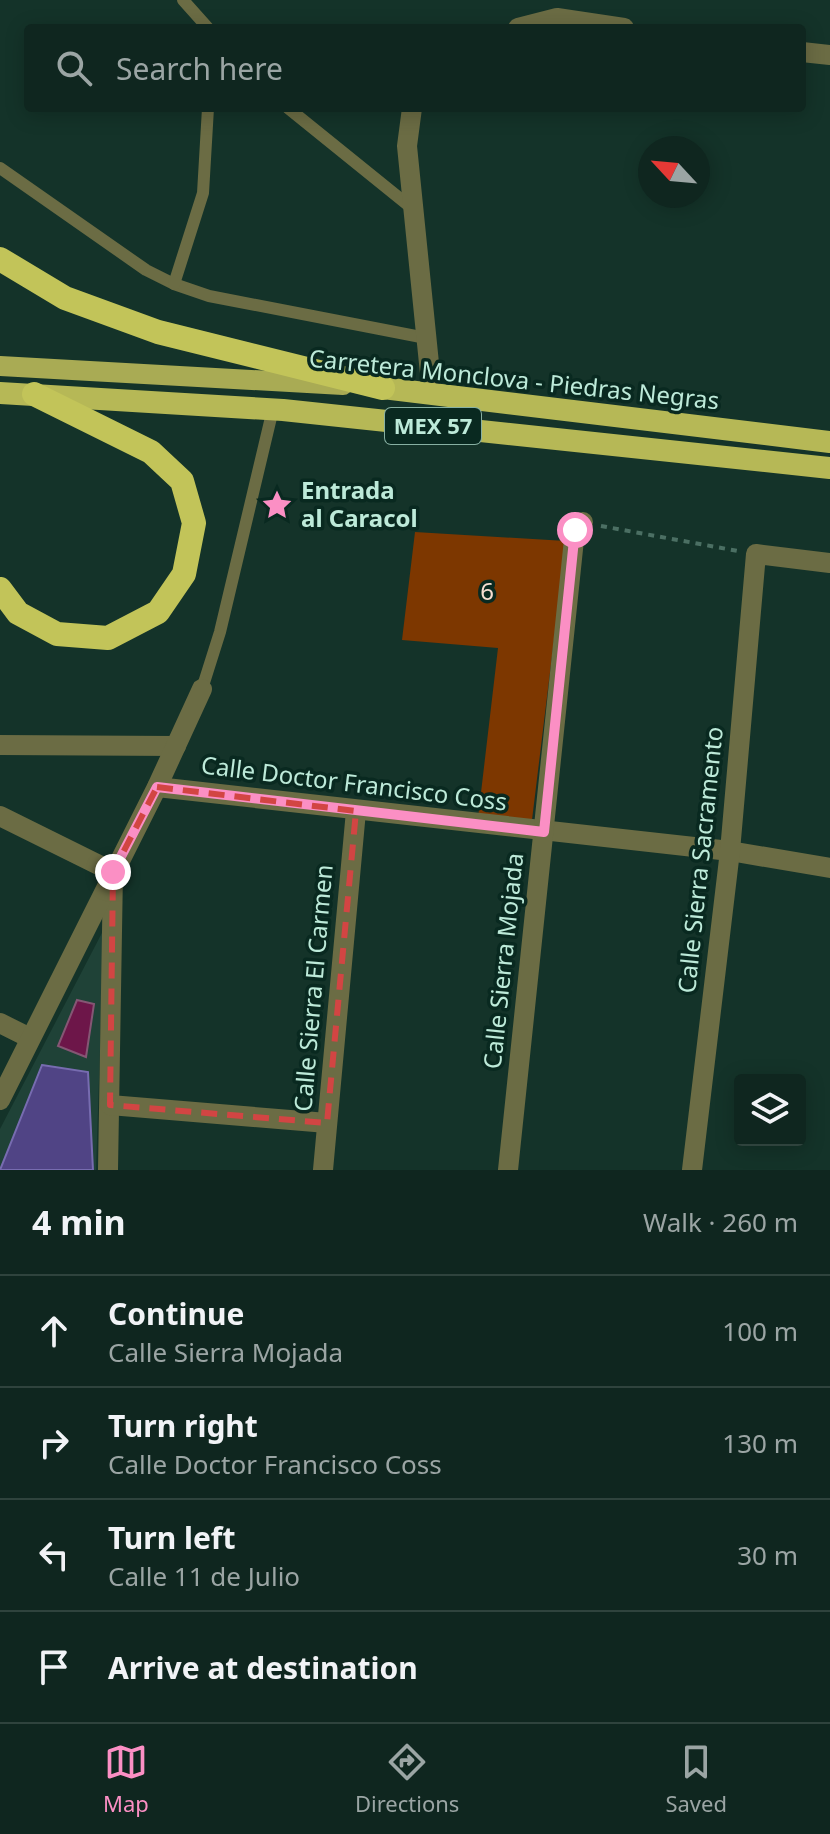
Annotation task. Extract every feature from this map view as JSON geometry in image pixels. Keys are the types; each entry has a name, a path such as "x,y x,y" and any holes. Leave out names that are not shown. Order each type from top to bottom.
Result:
{"highway":[{"path":"0,259 65,298 158,332 383,388"},
{"name":"Carretera Monclova - Piedras Negras","path":"383,388 830,442"},
{"name":"MEX 57","path":"0,393 273,409 830,468"},
{"path":"0,589 18,613 57,634 108,638 158,612 184,574 194,523 182,481 151,452 34,394"}],"main road":[{"name":"Carretera Monclova - Piedras Negras","path":"0,366 383,388"}],"street":[{"path":"534,24 557,18 597,24"},
{"path":"806,52 830,55"},
{"path":"411,112 407,146 432,393"},
{"name":"Calle Sierra Mojada","path":"508,1170 575,530 583,522"},
{"path":"756,554 830,563"},
{"name":"Calle Sierra Sacramento","path":"692,1170 730,851 756,554"},
{"path":"0,1100 157,787 202,689"},
{"path":"0,745 176,746"},
{"name":"Calle Doctor Francisco Coss","path":"157,787 730,851 830,868"},
{"name":"Calle Sierra El Carmen","path":"323,1170 356,811"},
{"path":"0,816 113,872"},
{"path":"108,1170 113,872"},
{"path":"0,1023 30,1038"},
{"path":"110,1105 327,1123"}],"lane":[{"path":"183,0 204,24"},
{"path":"174,284 203,193 208,112"},
{"path":"293,112 413,210"},
{"path":"0,168 146,270 174,284 209,296 426,338"},
{"path":"202,689 220,632 273,409"}],"path":[{"path":"583,522 756,554"}],"highlighted area":[{"path":"157,787 356,811 327,1123 110,1105 113,872"}],"shaded area":[{"path":"104,929 96,1170 0,1170 0,1129"},
{"path":"77,1000 94,1004 86,1057 58,1046"}],"green space":[{"name":"6","path":"415,532 566,541 532,820 478,818 498,648 402,640"}],"building":[{"path":"42,1065 88,1072 93,1170 0,1170"}],"place":[{"name":"Entrada al Caracol","path":"277,505"}],"route":[{"path":"113,872 157,787 544,832 575,530"}]}
